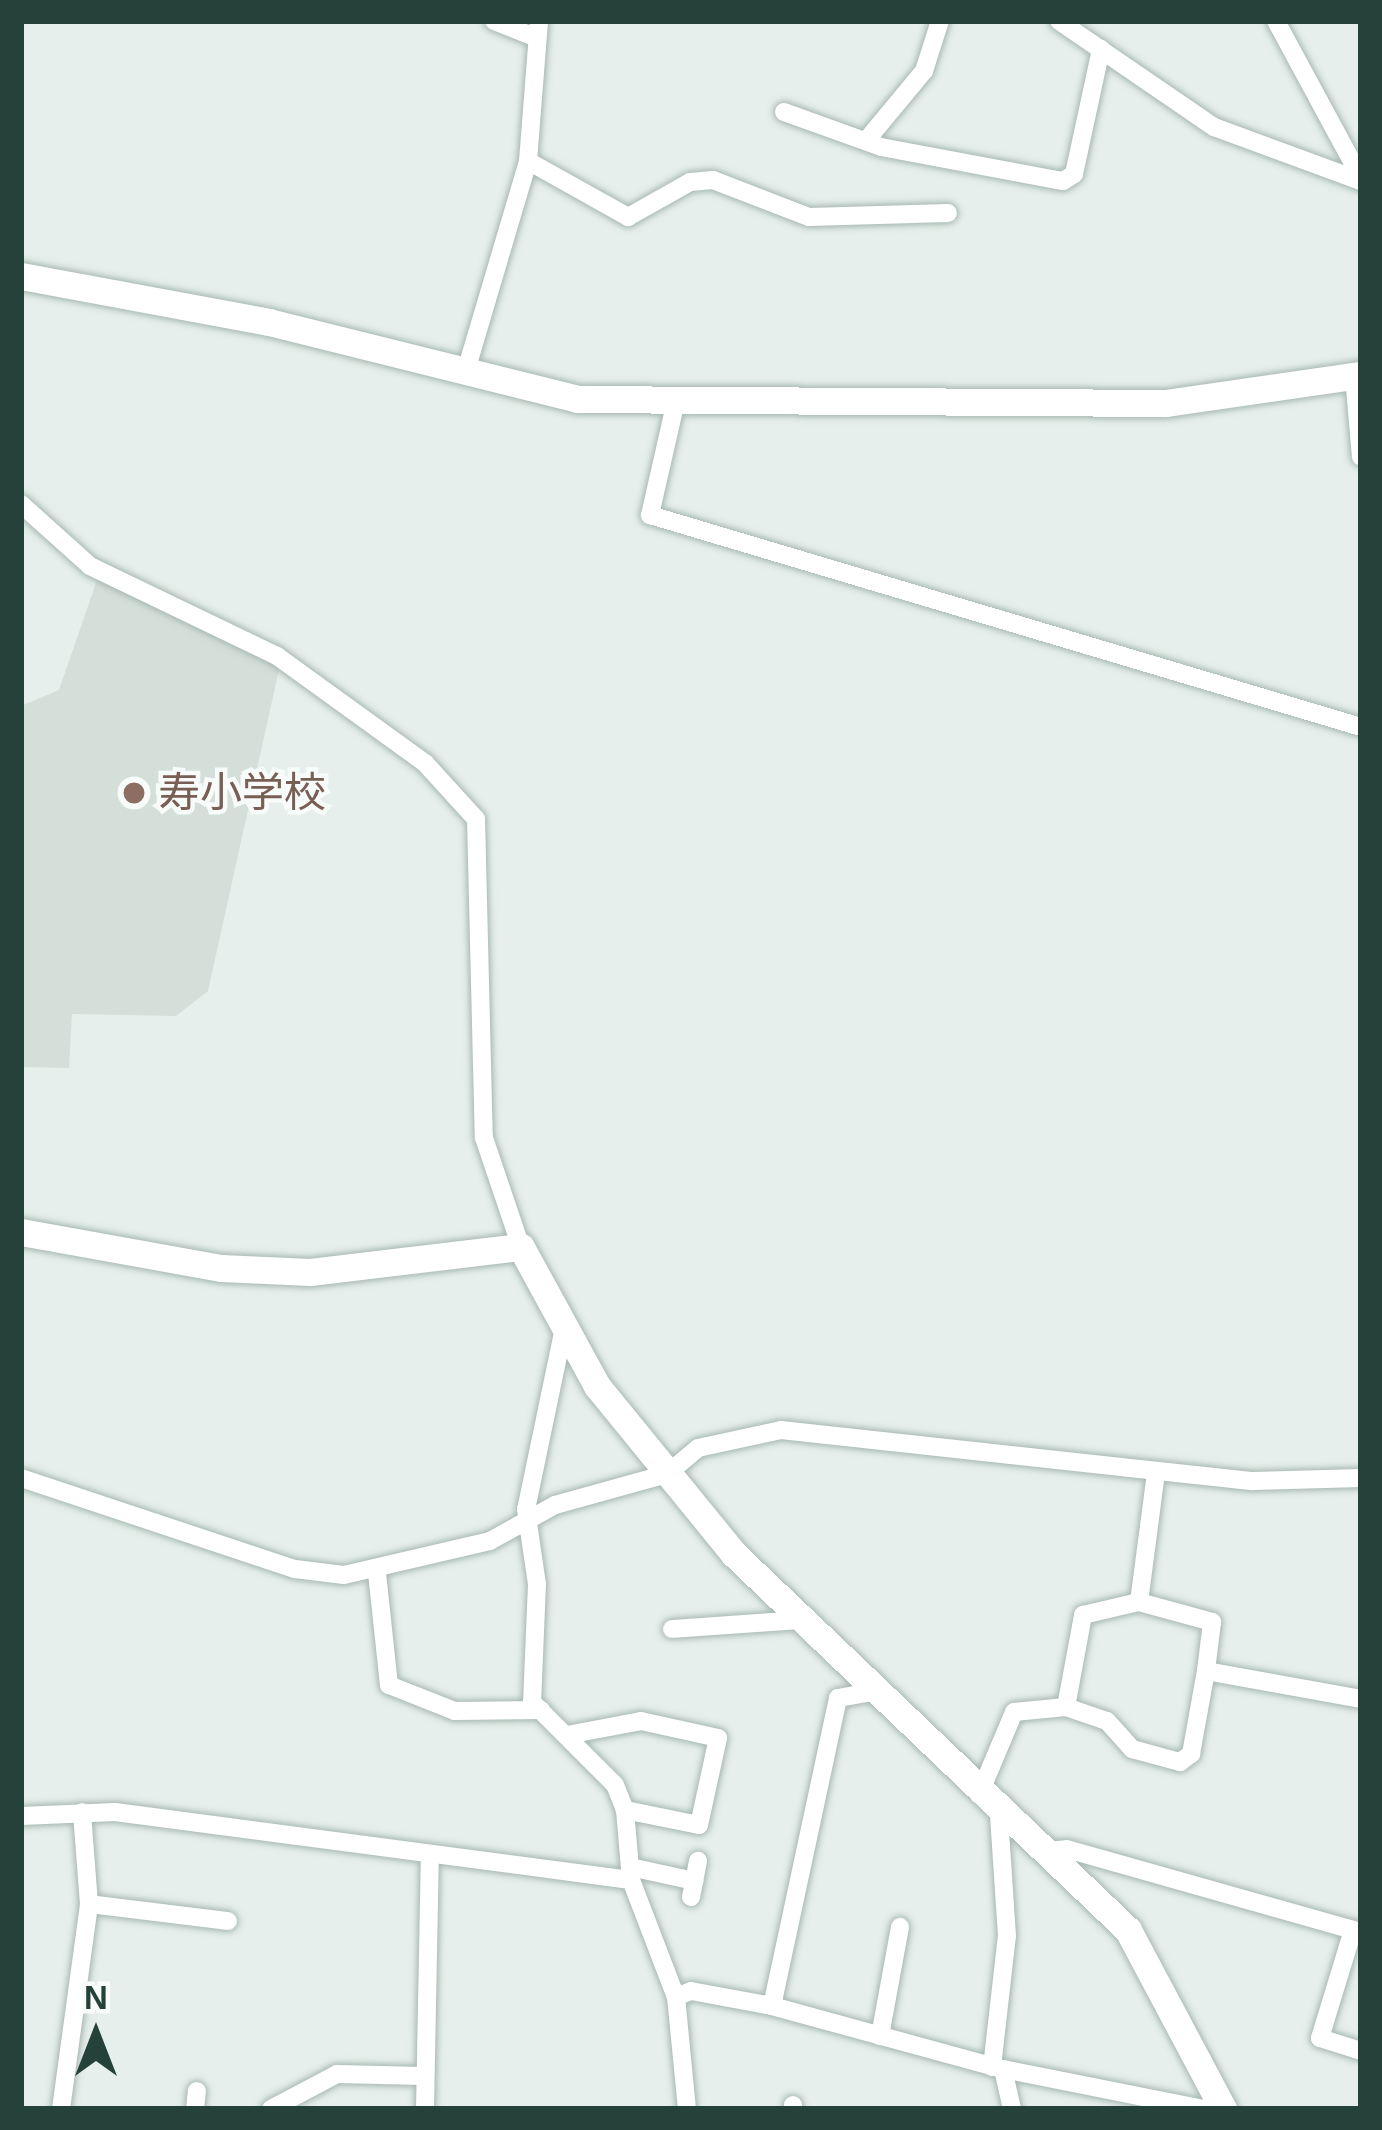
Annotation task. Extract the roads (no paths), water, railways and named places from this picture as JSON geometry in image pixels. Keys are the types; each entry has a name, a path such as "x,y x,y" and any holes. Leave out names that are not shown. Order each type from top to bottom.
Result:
{"street":[{"path":"465,374 528,161 536,28 494,21"},
{"path":"870,136 924,71 940,21"},
{"path":"1059,21 1214,127 1361,180"},
{"path":"1276,21 1361,180"},
{"path":"784,112 870,136 880,147 1063,181 1074,174 1101,50"},
{"path":"528,161 628,217 690,182 712,180 809,217 948,213"},
{"path":"21,276 269,322 577,399 675,405 1166,403 1358,375 1361,457"},
{"path":"675,405 650,515 1361,727"},
{"path":"21,504 90,566 277,656 425,763 476,819 484,1138 521,1247 597,1386 667,1474 802,1620 989,1805 1046,1851 1128,1930 1223,2109"},
{"path":"21,1232 220,1268 310,1272 521,1247"},
{"path":"565,1323 526,1524 537,1584 532,1702 567,1736 625,1810 631,1874 676,1997 687,2109"},
{"path":"21,1478 295,1569 377,1573 526,1524 555,1505 667,1474 698,1448 781,1430 1156,1472 1361,1478"},
{"path":"1139,1602 1156,1472"},
{"path":"377,1573 389,1685 455,1712 541,1710"},
{"path":"1012,2109 997,2068 1007,1936 989,1805 1014,1712 1066,1707 1107,1721 1132,1749 1180,1762 1191,1754 1212,1622 1139,1602 1083,1615 1066,1707"},
{"path":"683,1622 802,1620"},
{"path":"1206,1671 1361,1700"},
{"path":"772,2006 838,1698 876,1691"},
{"path":"567,1736 641,1721 718,1738 699,1825 625,1810"},
{"path":"21,1816 82,1812 430,1855 694,1880"},
{"path":"61,2109 89,1904 82,1812"},
{"path":"1046,1851 1067,1849 1357,1931 1320,2038 1361,2051"},
{"path":"425,2109 430,1855"},
{"path":"89,1904 228,1921"},
{"path":"880,2036 900,1927"},
{"path":"676,1997 691,1991 772,2006 997,2068 1204,2109"},
{"path":"271,2109 337,2074 424,2076"}],"place":[{"name":"寿小学校","path":"134,793"}]}
